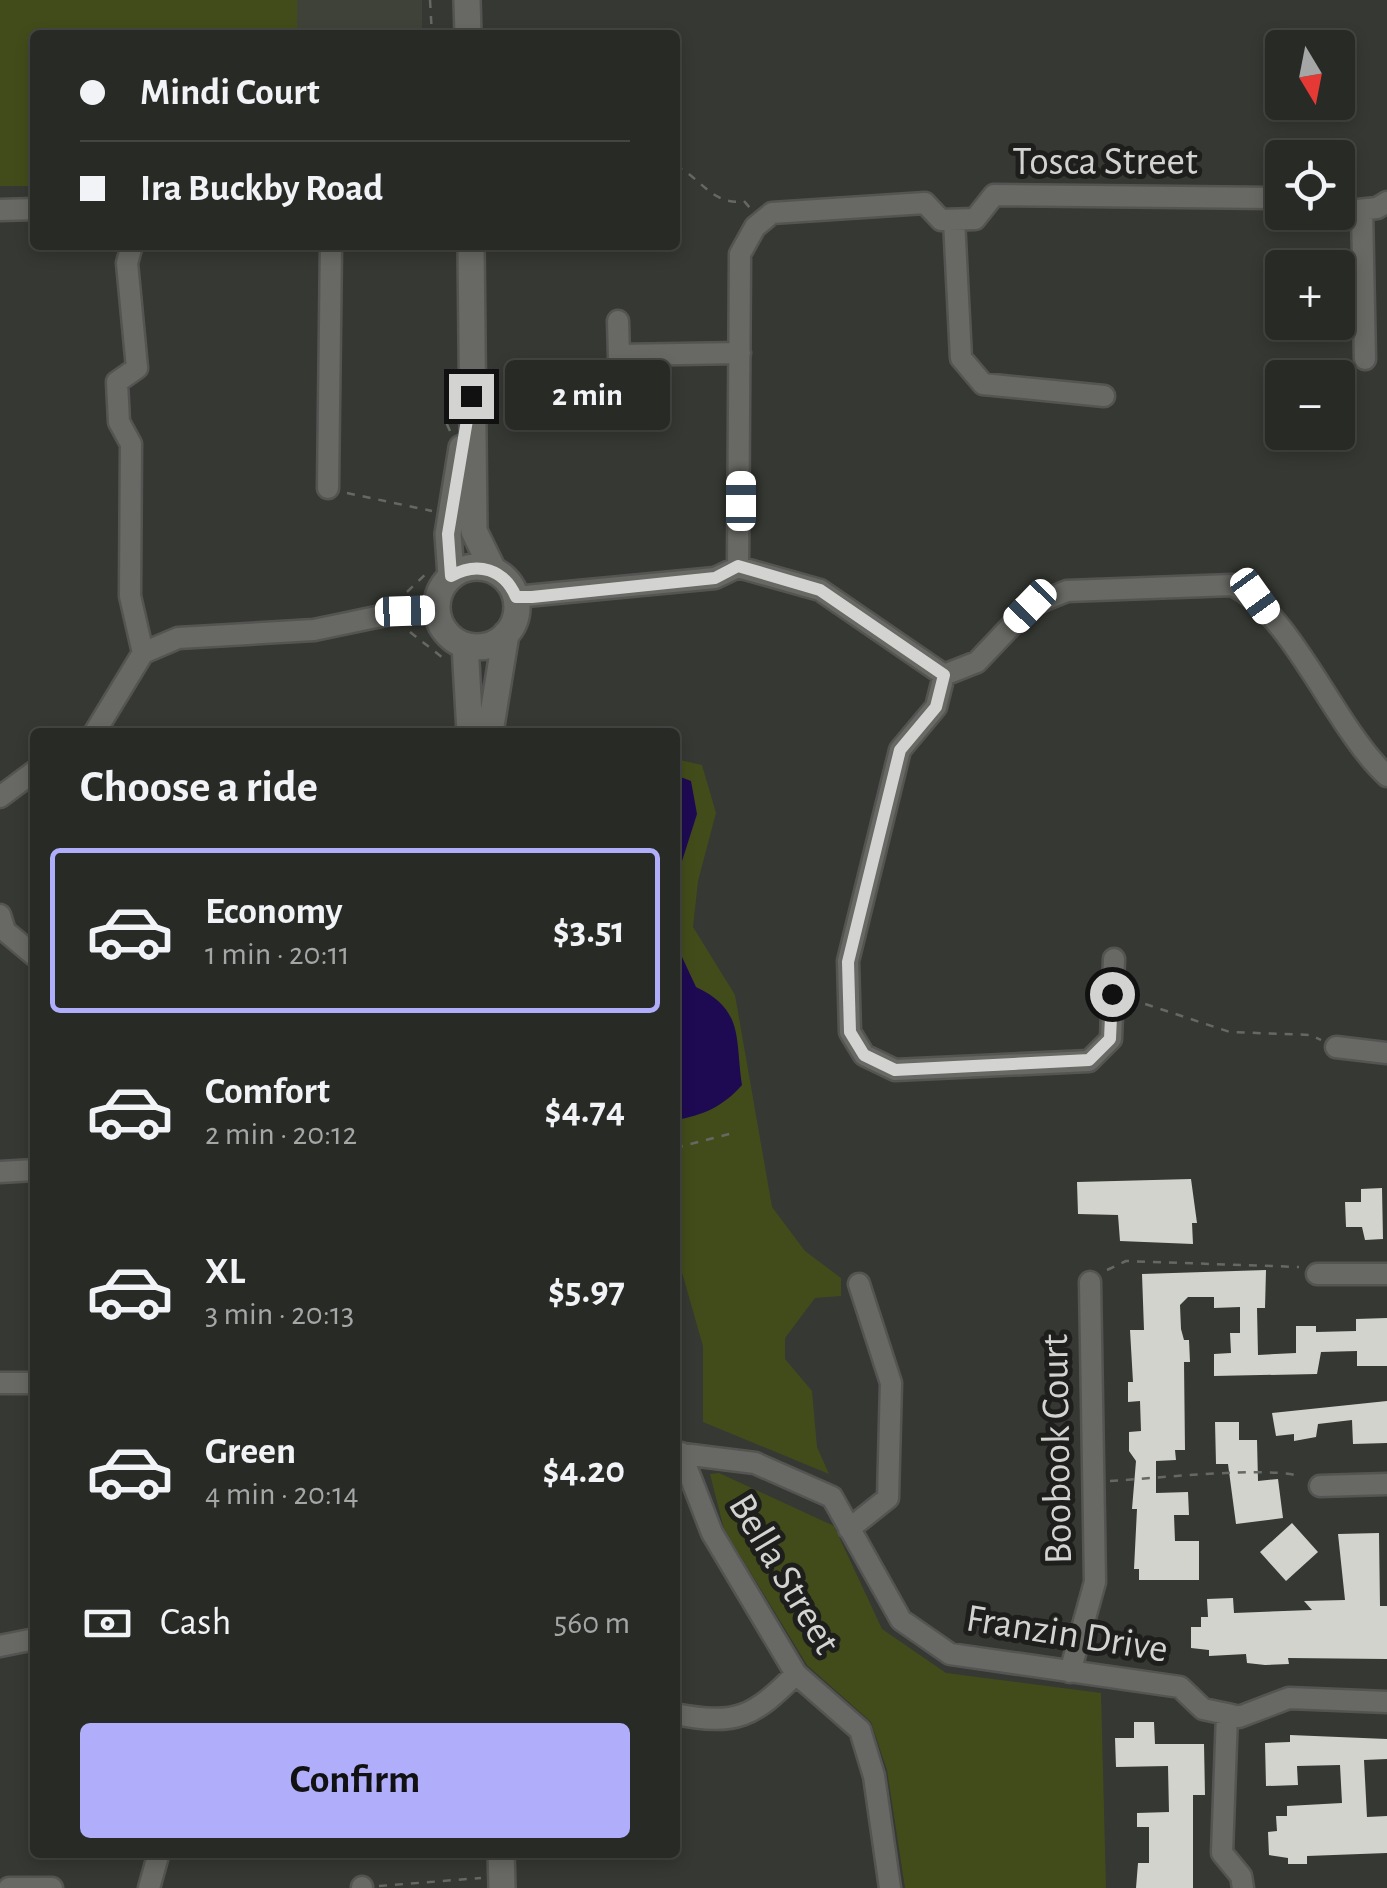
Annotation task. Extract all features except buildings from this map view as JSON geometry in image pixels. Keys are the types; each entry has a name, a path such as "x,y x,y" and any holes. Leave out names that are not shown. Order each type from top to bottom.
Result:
{"street":[{"path":"467,0 468,30"},
{"name":"Tosca Street","path":"954,220 975,219 994,194 1265,198"},
{"path":"1355,210 1387,202"},
{"path":"738,566 740,254 755,227 772,213 926,203 941,220 954,220 962,358 983,384 1104,396"},
{"path":"0,210 30,209"},
{"path":"1362,210 1365,359"},
{"path":"131,250 127,263 138,368 116,382 119,422 132,444 130,596 143,653"},
{"path":"328,488 331,250"},
{"path":"471,250 474,531 492,570 511,586 516,597 514,623 506,634 487,646 465,645 446,632 437,610 443,586 451,576 471,568 492,570"},
{"path":"618,321 618,387"},
{"path":"620,355 740,353"},
{"path":"451,576 448,534 471,396"},
{"path":"516,597 715,578 738,566 820,590 944,675"},
{"path":"944,675 977,662 1030,606 1067,591 1232,586 1255,596 1339,714 1350,738 1387,776"},
{"path":"97,728 143,653 178,638 314,630 405,611 437,610"},
{"path":"491,728 506,634"},
{"path":"465,645 471,728"},
{"path":"944,675 936,707 900,750 848,962 850,1032 864,1055 895,1070 1089,1060 1110,1039 1114,959"},
{"path":"0,798 30,775"},
{"path":"0,914 6,932 30,952"},
{"path":"1336,1047 1387,1053"},
{"path":"0,1172 30,1170"},
{"path":"1317,1274 1387,1274"},
{"name":"Boobook Court","path":"1070,1672 1095,1582 1090,1282"},
{"path":"850,1528 888,1498 891,1383 859,1284"},
{"path":"0,1384 30,1383"},
{"name":"Franzin Drive","path":"680,1453 755,1463 832,1497 901,1620 950,1654 1180,1687 1204,1709 1226,1714"},
{"name":"Bella Street","path":"680,1458 712,1532 796,1674 860,1730 874,1776 890,1888"},
{"path":"1320,1486 1387,1484"},
{"path":"0,1646 30,1640"},
{"path":"680,1715 710,1721 760,1710 796,1674"},
{"path":"1243,1888 1242,1876 1222,1853 1226,1714 1240,1717 1288,1698 1387,1702"},
{"path":"149,1888 157,1858"},
{"path":"9,1888 52,1888"}],"path":[{"path":"430,0 432,30"},
{"path":"680,169 730,204 744,201 750,208"},
{"path":"328,488 443,515"},
{"path":"1112,994 1230,1032 1311,1035 1336,1047"},
{"path":"680,1147 734,1134"},
{"path":"1090,1282 1126,1261 1296,1266 1317,1274"},
{"path":"1094,1482 1289,1471 1320,1486"},
{"path":"362,1888 502,1873"}],"shaded area":[{"path":"297,0 422,0 422,30 297,30"},
{"path":"680,777 691,781 697,814 680,867"},
{"path":"680,953 696,987 730,1015 742,1085 728,1099 680,1119"}],"green space":[{"path":"0,0 297,0 297,30 30,30 30,186 0,186"},
{"path":"680,760 702,765 716,813 698,881 693,927 735,995 772,1207 805,1251 841,1278 841,1296 815,1298 785,1338 785,1359 812,1391 817,1447 829,1474 703,1422 703,1346 680,1266"},
{"path":"719,1473 834,1526 882,1629 946,1673 1101,1693 1106,1888 905,1888 887,1770 871,1722 807,1665 724,1529 710,1474"}],"route":[{"path":"471,396 448,534 451,576 471,568 492,570 511,586 516,597 532,597 715,578 738,566 820,590 944,675 936,707 900,750 848,962 850,1032 864,1055 895,1070 1089,1060 1110,1039 1112,994"}]}
